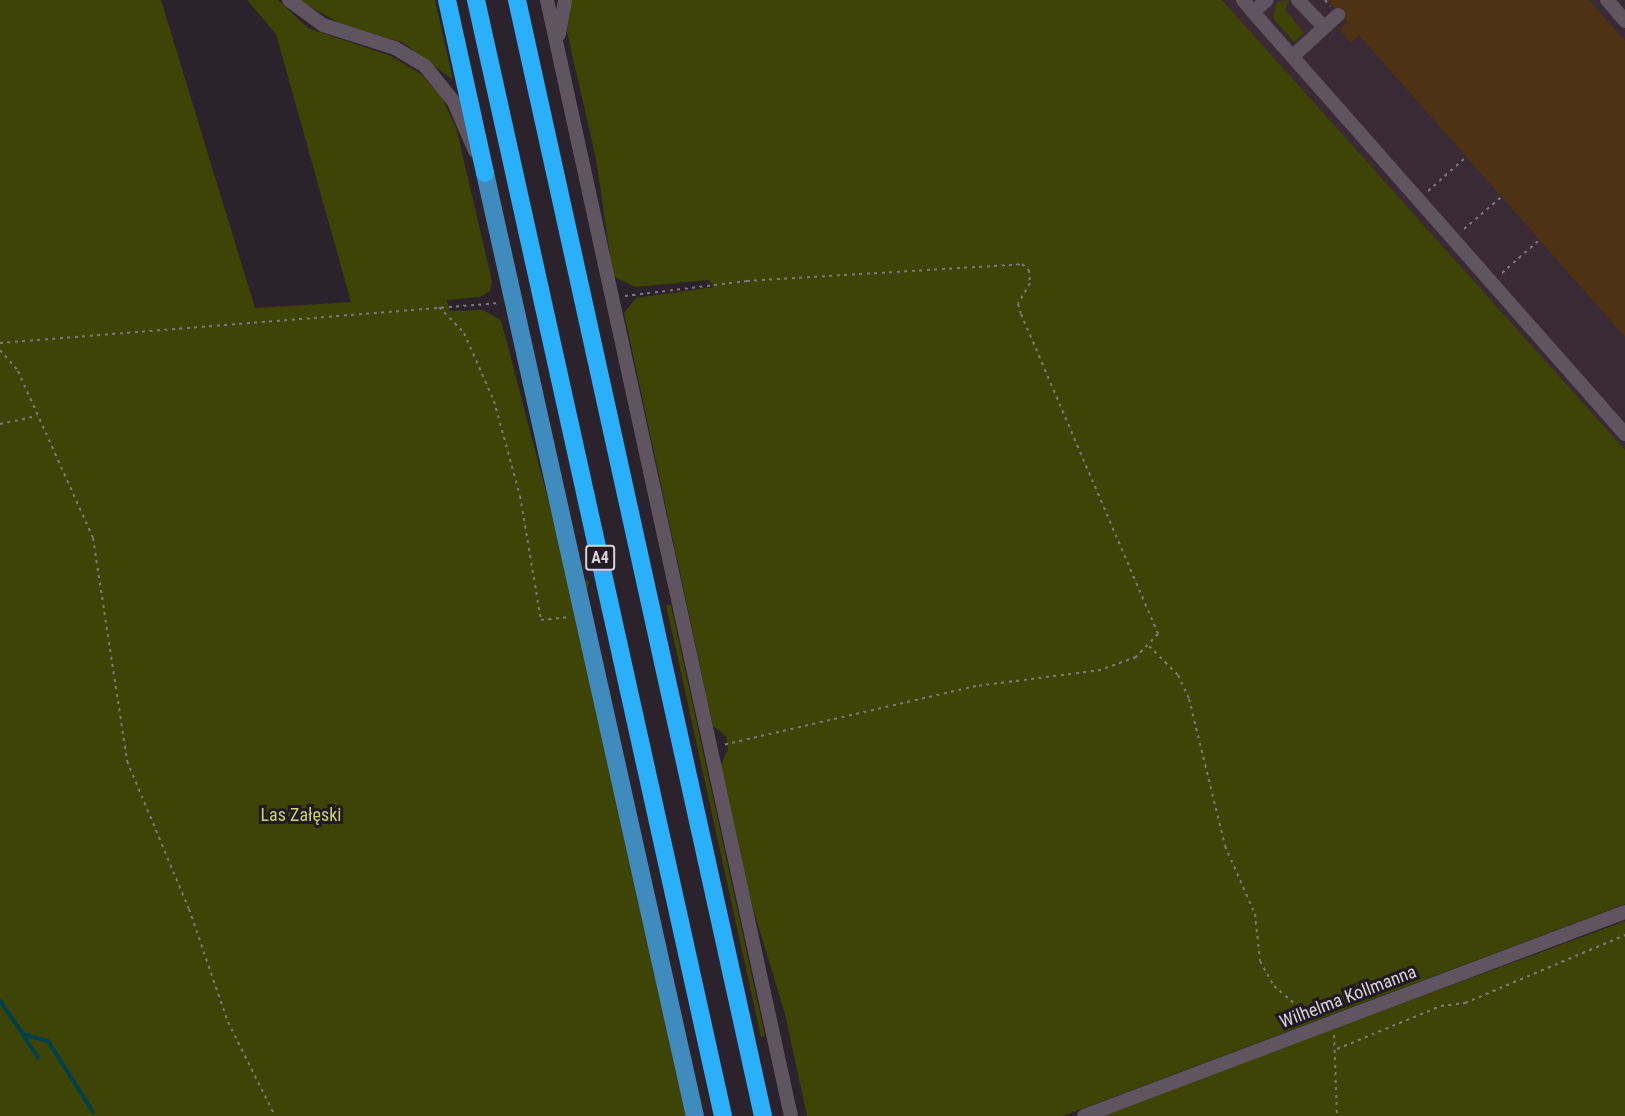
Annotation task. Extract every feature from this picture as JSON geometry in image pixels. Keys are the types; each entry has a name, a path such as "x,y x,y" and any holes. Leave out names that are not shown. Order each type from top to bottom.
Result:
{"highway":[{"path":"447,0 485,173"},
{"name":"A4","path":"476,0 723,1116"},
{"name":"A4","path":"517,0 763,1116"}],"main road":[{"path":"485,173 695,1116"}],"street":[{"path":"289,0 323,25 395,48 432,72 454,102 485,173"},
{"path":"547,0 610,298 791,1116"},
{"path":"558,54 565,0"},
{"path":"1243,0 1625,434"},
{"path":"1254,12 1267,0"},
{"path":"1298,0 1324,27"},
{"path":"1606,0 1625,21"},
{"path":"1293,56 1338,15"},
{"name":"Wilhelma Kollmanna","path":"1084,1116 1625,912"}],"path":[{"path":"1425,193 1466,157"},
{"path":"1460,232 1500,198"},
{"path":"1499,277 1538,241"},
{"path":"610,298 747,281 1022,264 1029,270 1030,283 1018,304 1021,314 1158,634 1149,646 1101,670 976,686 710,748"},
{"path":"0,342 483,304"},
{"path":"438,306 464,333 494,401 520,496 541,620 574,617"},
{"path":"0,350 18,371 93,538 128,761 228,1022 274,1116"},
{"path":"0,424 38,416"},
{"path":"1149,646 1178,675 1188,699 1225,846 1255,914 1260,961 1274,986 1335,1036 1337,1116"},
{"path":"1337,1049 1441,1006 1465,1003 1625,934"}],"shaded area":[{"path":"1222,0 1625,0 1625,452"}],"green space":[{"name":"Las Załęski","path":"0,0 161,0 255,308 351,302 276,34 247,0 278,0 308,28 391,56 421,74 442,98 456,127 492,281 490,291 480,297 447,300 450,311 483,310 501,320 569,580 688,1116 0,1116"},
{"path":"298,0 435,0 453,80 402,42 343,25"},
{"path":"571,0 1222,0 1625,450 1625,904 1063,1116 807,1116 785,1014 752,905 721,765 728,749 726,736 713,726 624,313 636,298 713,287 709,280 635,287 613,276 596,159 567,32"},
{"path":"1289,0 1285,10 1304,33 1294,42 1273,18 1277,2"},
{"path":"584,580 589,581 497,1054 492,1053"},
{"path":"666,605 671,605 765,1036 761,1037"},
{"path":"1625,921 1625,1116 1103,1116 1236,1065"}],"building":[{"path":"1328,0 1589,0 1625,41 1625,337 1359,35 1351,43 1339,29 1348,22"}],"waterway":[{"path":"0,1001 23,1034 48,1041 93,1112"},
{"path":"23,1035 38,1057"}]}
